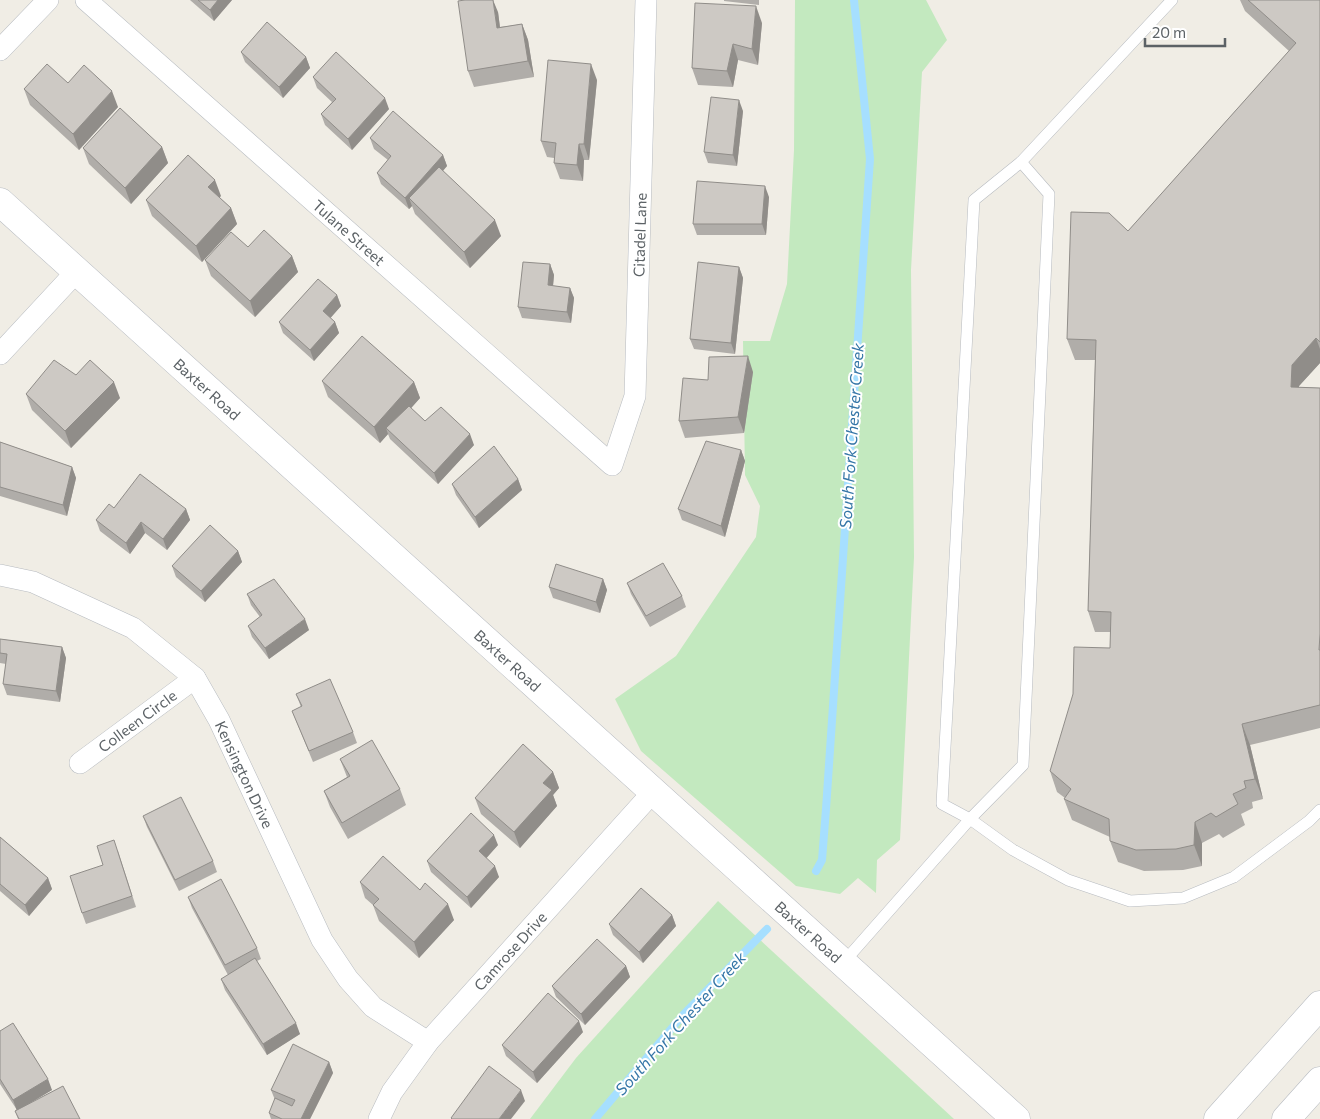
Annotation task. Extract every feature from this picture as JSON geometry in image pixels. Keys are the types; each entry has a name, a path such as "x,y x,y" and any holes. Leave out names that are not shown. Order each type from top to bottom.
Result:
{"street":[{"path":"0,50 48,0"},
{"name":"Tulane Street","path":"86,0 612,465"},
{"name":"Citadel Lane","path":"612,465 635,396 646,0"},
{"name":"Baxter Road","path":"0,202 1016,1119"},
{"path":"0,354 77,272"},
{"name":"Kensington Drive","path":"0,575 33,582 133,628 195,678 219,720 322,940 348,979 373,1006 428,1042"},
{"name":"Colleen Circle","path":"80,763 195,678"},
{"name":"Camrose Drive","path":"379,1119 392,1092 428,1042 653,792"},
{"path":"1218,1119 1320,1006"},
{"path":"1286,1119 1320,1081"}],"lane":[{"path":"1172,0 1021,162 974,200 942,804 970,819 1013,850 1068,880 1130,901 1183,898 1234,877 1309,821 1320,810"},
{"path":"843,963 970,819 1023,765 1049,194 1021,162"}],"green space":[{"path":"795,0 926,0 947,40 922,72 911,270 914,557 900,840 877,860 876,893 858,878 840,894 796,886 641,751 615,699 676,656 756,537 760,506 745,475 743,341 770,341 787,284 794,150"},
{"path":"718,901 954,1119 530,1119 576,1058"}],"building":[{"path":"198,0 218,0 210,10"},
{"path":"493,0 497,28 522,24 528,61 468,71 458,1"},
{"path":"1248,0 1320,0 1320,342 1316,338 1292,365 1291,387 1320,388 1320,705 1242,724 1255,779 1244,781 1246,788 1233,794 1238,804 1216,817 1211,813 1195,822 1194,845 1176,849 1136,850 1110,841 1109,819 1064,799 1071,789 1050,771 1073,694 1074,647 1110,648 1111,612 1088,611 1096,340 1067,339 1071,212 1109,213 1128,231 1296,43"},
{"path":"695,3 756,6 752,49 733,44 727,71 692,68"},
{"path":"267,22 306,57 279,87 241,52"},
{"path":"336,52 385,98 348,139 321,114 336,99 313,77"},
{"path":"548,60 591,64 584,144 579,144 577,165 554,163 556,143 541,141"},
{"path":"47,64 68,83 84,65 112,91 73,134 24,89"},
{"path":"711,97 739,100 733,155 704,152"},
{"path":"120,108 162,147 125,188 83,148"},
{"path":"393,111 443,155 405,198 377,173 391,156 370,138"},
{"path":"188,155 215,180 208,187 231,208 196,246 146,200"},
{"path":"439,167 495,220 464,252 409,198"},
{"path":"697,181 765,186 762,224 693,224"},
{"path":"264,230 292,256 250,301 205,260 231,232 248,247"},
{"path":"523,262 550,264 548,285 570,288 567,312 518,307"},
{"path":"698,262 739,267 731,343 690,339"},
{"path":"318,279 337,295 323,311 335,322 310,350 279,322"},
{"path":"362,336 414,382 374,427 322,381"},
{"path":"748,356 738,417 679,421 683,378 708,380 709,357"},
{"path":"54,360 76,375 90,360 114,382 65,431 26,394"},
{"path":"409,406 425,421 441,407 470,434 434,473 386,428"},
{"path":"706,441 741,450 721,526 678,509"},
{"path":"0,442 72,467 63,505 0,487"},
{"path":"494,446 518,479 475,517 452,484"},
{"path":"140,474 186,509 163,539 141,522 126,543 96,520 109,504 114,508"},
{"path":"210,525 238,551 201,591 172,566"},
{"path":"663,563 682,596 646,616 627,583"},
{"path":"556,564 603,579 596,602 549,587"},
{"path":"274,579 305,619 265,648 248,626 262,615 247,594"},
{"path":"0,639 62,647 56,691 3,684 7,654 0,653"},
{"path":"330,679 353,732 309,751 292,711 302,706 296,694"},
{"path":"372,740 400,789 342,823 324,791 350,776 340,759"},
{"path":"523,744 553,772 543,783 552,790 514,832 475,798"},
{"path":"181,797 213,861 175,880 143,816"},
{"path":"471,813 494,835 479,851 495,866 467,897 427,861"},
{"path":"0,837 48,878 25,905 0,884"},
{"path":"114,840 132,896 82,913 70,876 103,865 97,846"},
{"path":"383,856 420,890 425,883 448,904 414,942 373,905 379,899 360,882"},
{"path":"221,879 257,948 225,965 188,897"},
{"path":"641,888 672,915 639,952 609,924"},
{"path":"597,939 626,966 581,1014 552,986"},
{"path":"255,958 296,1023 263,1044 221,979"},
{"path":"548,993 579,1021 533,1072 502,1045"},
{"path":"13,1023 48,1079 13,1100 0,1079 0,1031"},
{"path":"293,1044 329,1062 301,1119 282,1119 269,1113 275,1098 292,1106 295,1100 271,1090"},
{"path":"489,1066 521,1090 499,1119 452,1119 451,1118"},
{"path":"63,1086 80,1119 19,1119 15,1111"}],"waterway":[{"name":"South Fork Chester Creek","path":"816,871 822,860 826,809 870,159 854,0"},
{"name":"South Fork Chester Creek","path":"595,1119 683,1015 767,929"}]}
